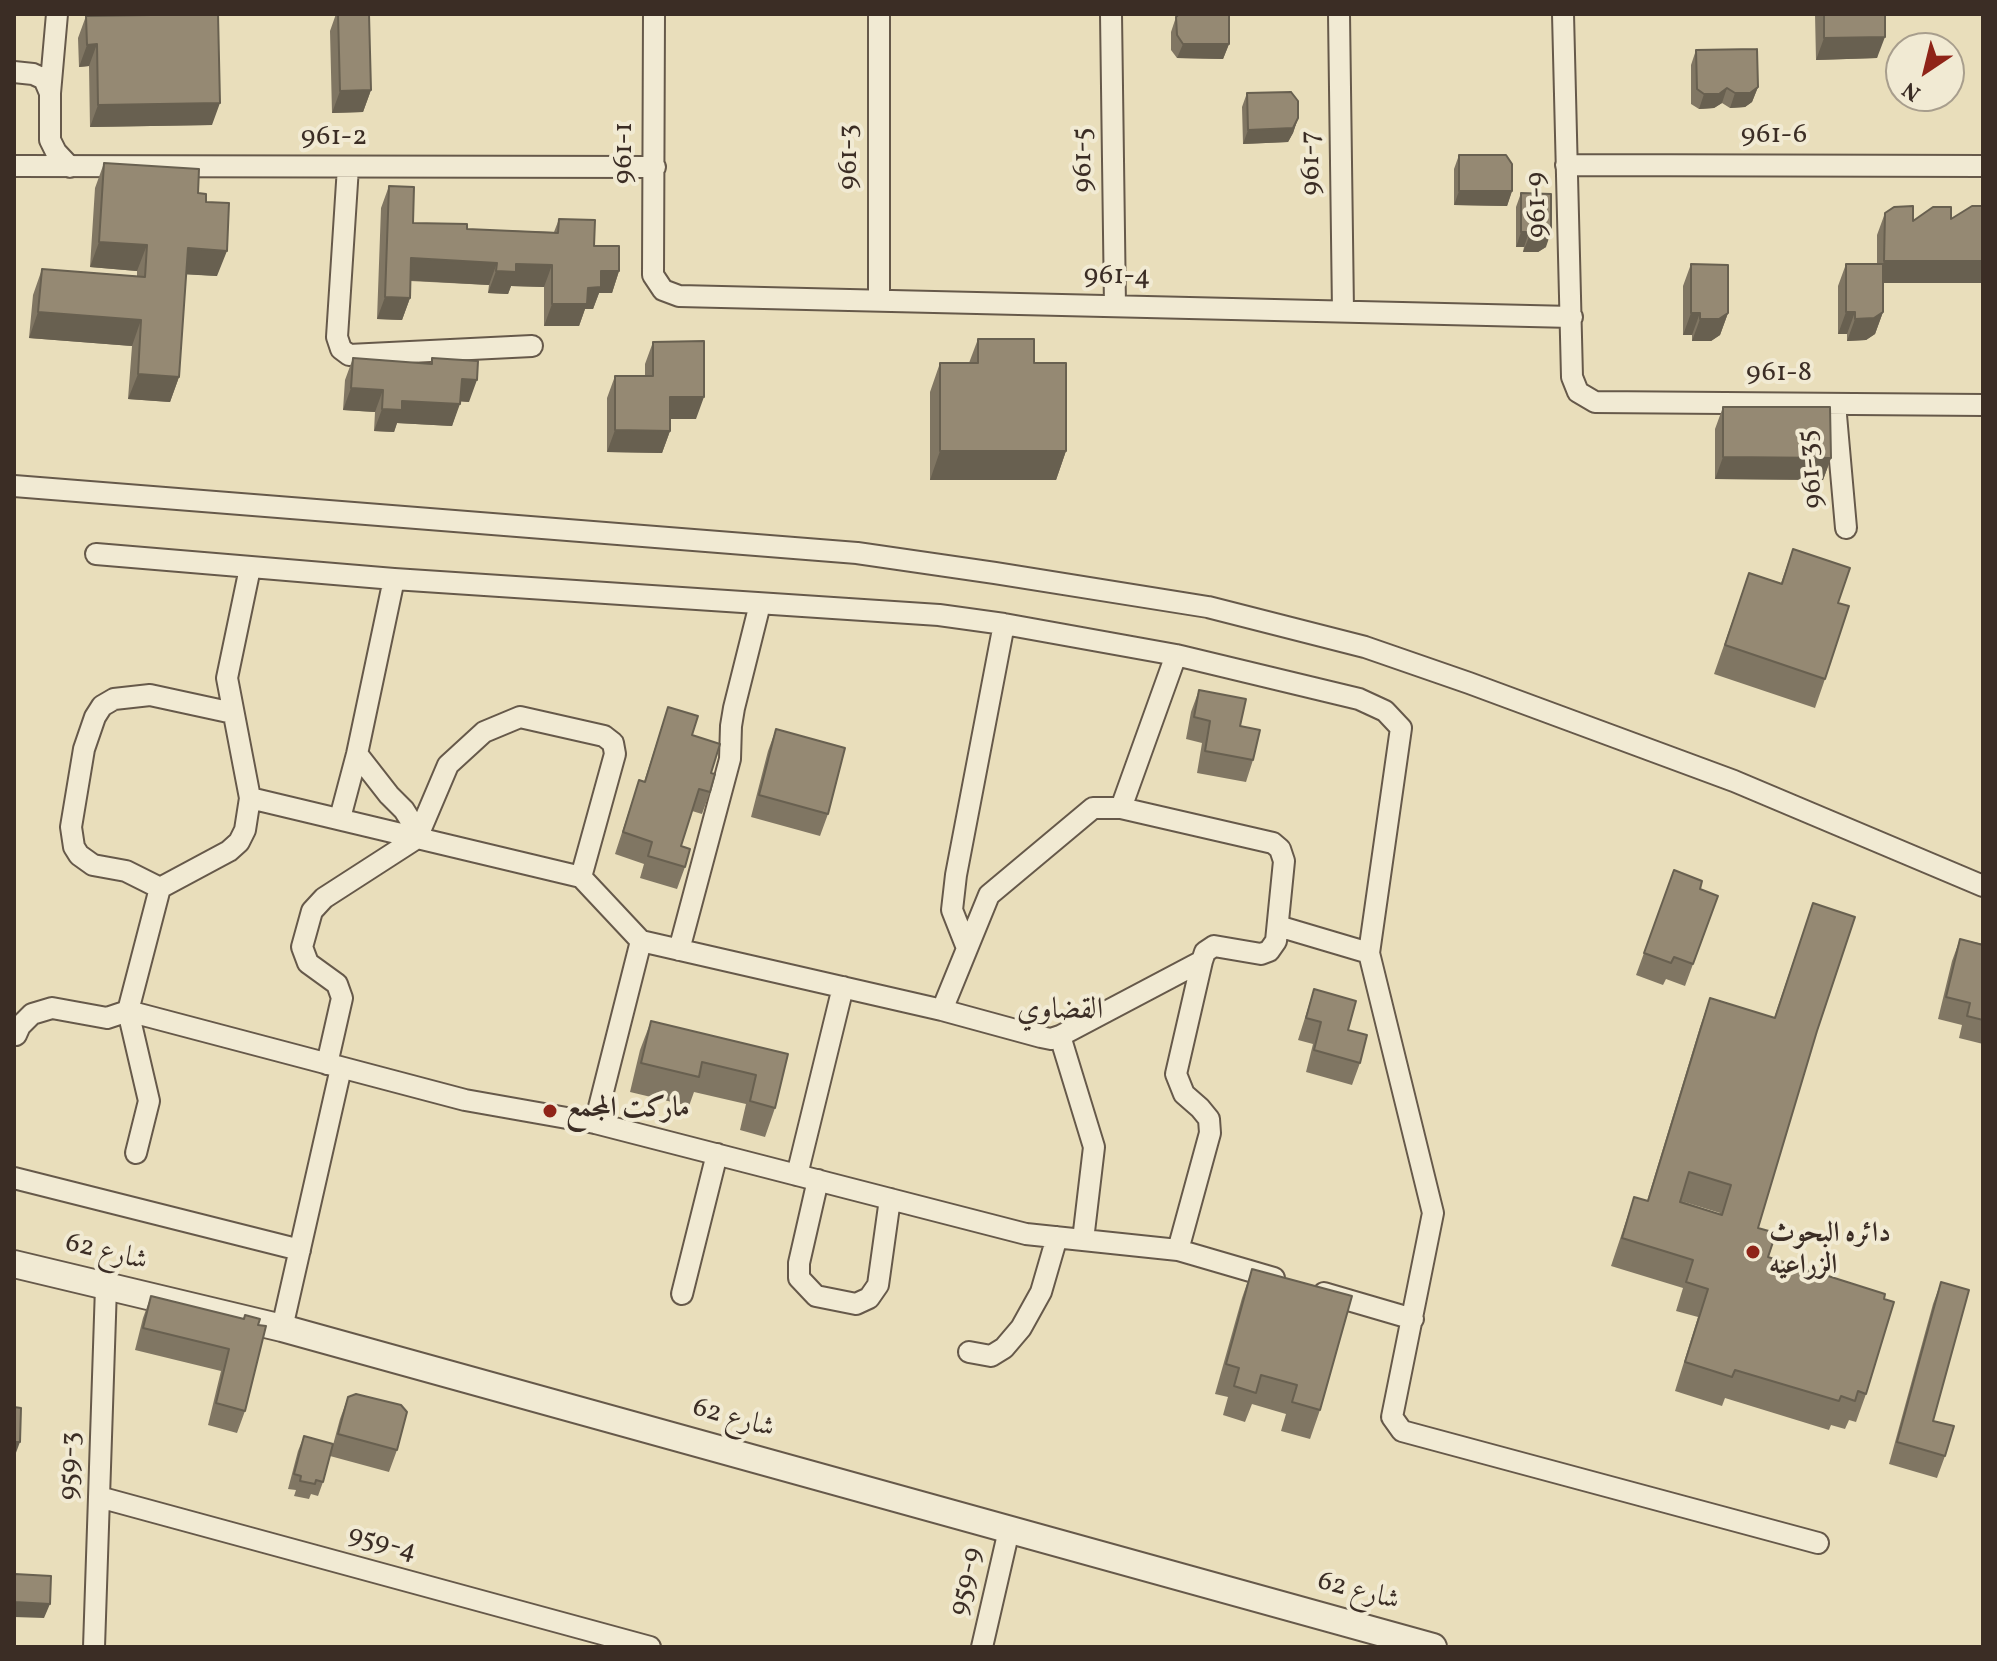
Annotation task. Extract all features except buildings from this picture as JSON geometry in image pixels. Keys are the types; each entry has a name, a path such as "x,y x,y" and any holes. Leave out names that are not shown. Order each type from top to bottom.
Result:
{"street":[{"path":"57,14 50,93 50,140 70,167"},
{"name":"961-1","path":"654,14 653,275 663,290"},
{"name":"961-3","path":"879,14 879,300"},
{"name":"961-5","path":"1111,14 1115,306"},
{"name":"961-7","path":"1339,14 1343,311"},
{"name":"961-9","path":"1563,14 1572,377 1578,392"},
{"path":"14,72 44,79 50,93"},
{"name":"961-6","path":"1566,165 1983,166"},
{"name":"961-2","path":"14,166 655,167"},
{"path":"348,167 337,337 341,349 349,355 532,346"},
{"name":"961-4","path":"663,290 679,296 1572,317"},
{"name":"961-8","path":"1578,392 1595,402 1983,405"},
{"name":"961-35","path":"1835,404 1846,528"},
{"path":"14,486 857,553 1208,607 1365,647 1469,683 1734,781 1983,886"},
{"path":"96,554 394,579 939,615 1176,655 1359,699 1385,711 1401,728 1369,953 1433,1213 1392,1417 1402,1431 1818,1543"},
{"path":"136,1153 149,1101 128,1011 160,888 229,851 239,842 245,830 250,798 227,678 250,568"},
{"path":"340,818 357,754 394,579"},
{"path":"679,950 730,759 734,708 760,604"},
{"path":"967,948 952,910 1004,624"},
{"path":"1121,808 1176,655"},
{"path":"160,888 126,871 93,865 74,847 71,827 84,749 95,717 102,706 114,699 150,695 233,713"},
{"path":"282,1328 300,1250 334,1066 342,998 337,984 308,963 302,947 312,911 324,898 418,836 448,765 484,732 520,717 604,736 613,743 615,754 581,877"},
{"path":"357,754 404,810 418,836"},
{"path":"250,798 581,877 641,941 942,1010 1051,1039 1202,961"},
{"path":"942,1010 989,895 1093,808 1121,808 1273,843 1280,849 1284,861 1276,941 1269,951 1261,954 1214,946 1205,952 1202,961 1176,1074 1184,1094 1209,1119 1210,1133 1178,1250"},
{"path":"1278,926 1369,953"},
{"path":"595,1123 641,941"},
{"path":"797,1175 843,987"},
{"path":"16,1035 32,1014 52,1008 107,1018 128,1011 465,1100 595,1123 1026,1234 1178,1250 1413,1319"},
{"path":"1060,1036 1094,1147 1083,1240"},
{"path":"682,1294 717,1154"},
{"path":"14,1178 300,1250"},
{"path":"818,1180 799,1263 799,1278 816,1296 856,1304 869,1298 878,1285 890,1199"},
{"path":"969,1352 991,1356 1004,1348 1021,1328 1041,1292 1057,1237"},
{"name":"شارع 62","path":"14,1264 282,1328 1433,1647"},
{"name":"959-3","path":"94,1647 106,1287"},
{"name":"959-4","path":"99,1497 650,1647"},
{"name":"959-9","path":"982,1647 1009,1530"}],"place":[{"name":"ماركت المجمع","path":"550,1111"},
{"name":"دائره البحوث الزراعيه","path":"1753,1252"}],"district":[{"name":"القضاوي","path":"1060,1012"}]}
